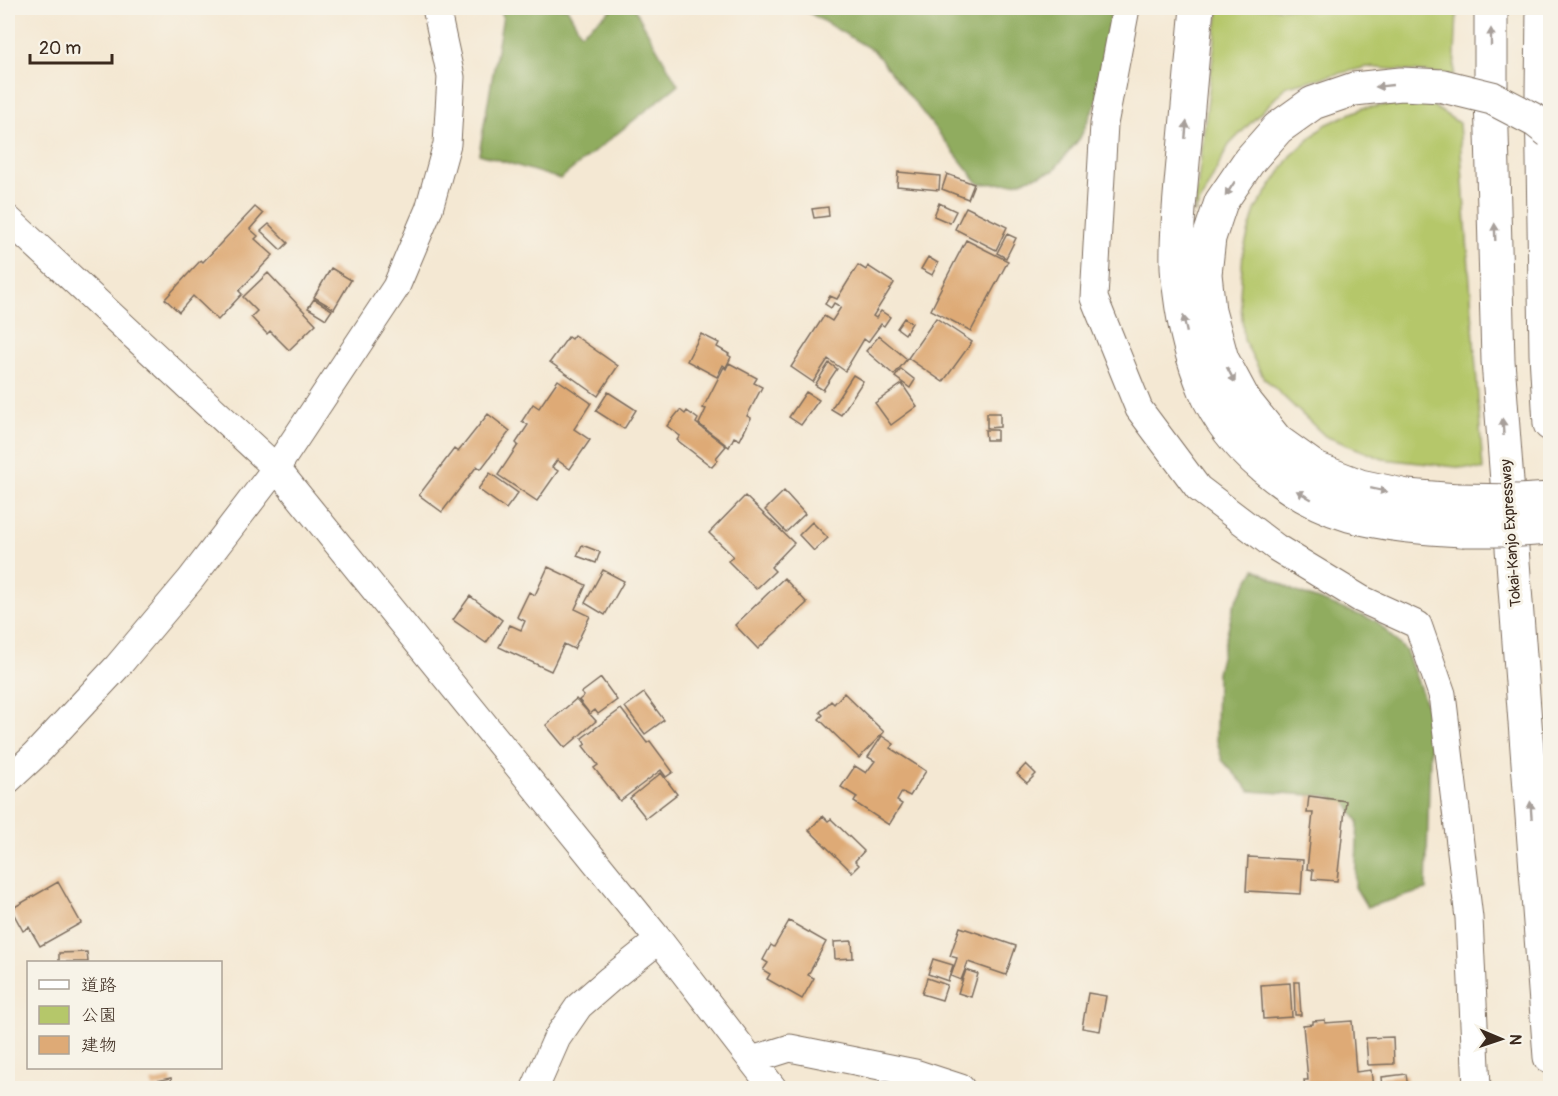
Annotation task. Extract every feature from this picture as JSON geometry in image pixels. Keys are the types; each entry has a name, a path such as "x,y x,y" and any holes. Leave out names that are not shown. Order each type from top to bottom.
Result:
{"highway":[{"path":"1197,8 1179,209 1177,267 1182,311 1191,353 1206,392 1226,426 1278,480 1310,499 1348,514 1387,523 1425,528 1459,515 1519,501 1551,499"},
{"name":"Tokai-Kanjo Expressway","path":"1491,8 1498,361 1551,1057"},
{"path":"1543,8 1546,354 1551,424"},
{"path":"1551,132 1536,121 1492,98 1443,86 1401,84 1354,89 1314,103 1278,128 1248,161 1221,202 1209,238 1205,274 1209,310 1222,359 1244,400 1277,441 1316,469 1360,486 1407,496 1459,515 1521,530 1551,528"}],"street":[{"path":"8,780 35,755 117,667 191,579 276,468 396,287 429,209 447,144 451,76 436,8"},
{"path":"1126,8 1104,124 1094,297 1139,409 1198,488 1277,548 1360,599 1418,625 1442,694 1469,918 1477,1089"},
{"path":"8,219 276,468 659,940 773,1089"},
{"path":"535,1089 557,1038 579,1006 610,978 659,940"},
{"path":"752,1060 790,1048 915,1073 961,1089"}],"green space":[{"path":"499,8 567,8 581,33 614,8 634,8 678,85 560,179 479,154 503,16"},
{"path":"801,8 1109,8 1112,30 1110,72 1080,138 1053,171 1014,183 979,184 874,51"},
{"path":"1219,8 1455,8 1457,12 1454,75 1367,67 1287,86 1229,145 1194,214"},
{"path":"1425,101 1459,123 1483,470 1383,459 1325,436 1263,377 1244,340 1240,295 1243,252 1255,210 1291,156 1325,125 1363,108"},
{"path":"1255,569 1294,591 1376,621 1406,651 1431,717 1426,890 1367,907 1355,887 1358,821 1346,803 1328,796 1250,791 1222,760 1216,737 1217,673 1234,605"}],"building":[{"path":"898,172 940,176 939,190 897,186"},
{"path":"947,174 974,184 968,199 942,189"},
{"path":"939,203 956,211 950,223 934,216"},
{"path":"255,207 263,214 250,229 258,236 255,239 273,255 239,291 242,294 218,320 193,296 179,312 165,299"},
{"path":"828,207 829,216 814,218 812,209"},
{"path":"966,207 1007,227 996,250 955,229"},
{"path":"269,224 288,243 281,250 261,231"},
{"path":"1007,234 1016,238 1006,258 997,253"},
{"path":"966,240 1008,261 971,331 931,310"},
{"path":"928,257 938,263 932,275 921,269"},
{"path":"858,265 866,270 868,266 894,283 873,316 876,318 881,311 890,317 884,326 881,324 868,342 864,339 845,371 828,359 813,382 791,367 824,316 832,321 841,307 834,303 831,308 825,304 830,296 837,299"},
{"path":"331,268 351,280 334,309 314,297"},
{"path":"268,273 316,324 289,350 270,331 267,334 251,317 257,311 243,297"},
{"path":"314,299 332,310 326,319 308,308"},
{"path":"904,318 912,323 905,334 897,328"},
{"path":"936,318 972,342 943,382 908,358"},
{"path":"701,334 719,343 717,347 731,357 726,367 723,365 717,377 687,361"},
{"path":"574,335 618,366 598,396 550,362 568,337 571,339"},
{"path":"879,336 907,359 894,375 866,351"},
{"path":"729,363 757,378 754,383 762,387 747,416 751,418 740,440 734,437 729,447 699,424 706,409 703,408 724,367 726,369"},
{"path":"829,363 837,369 823,390 815,385"},
{"path":"901,369 915,380 910,388 895,377"},
{"path":"853,375 863,381 841,415 831,409"},
{"path":"558,380 591,403 574,429 590,440 570,469 557,460 552,467 558,471 537,501 498,475 528,425 522,421 533,404 539,408"},
{"path":"902,384 917,406 891,425 875,403"},
{"path":"608,392 636,410 624,429 596,411"},
{"path":"806,392 819,400 801,425 789,417"},
{"path":"680,410 685,414 687,411 698,419 696,423 726,446 712,467 677,440 680,436 667,426"},
{"path":"987,413 1000,413 1000,427 987,428"},
{"path":"488,414 510,431 481,469 477,466 442,512 419,495 454,449 458,452"},
{"path":"985,430 997,430 997,440 986,440"},
{"path":"490,473 518,493 506,509 478,489"},
{"path":"784,491 805,514 786,532 765,510"},
{"path":"745,496 794,543 771,567 775,571 756,589 728,561 733,556 709,533"},
{"path":"812,522 828,538 814,551 799,535"},
{"path":"582,545 600,552 596,563 577,556"},
{"path":"548,567 586,585 575,609 590,616 574,649 564,644 551,671 499,647 510,625 521,630 525,621 517,617 529,592 535,595"},
{"path":"603,570 624,581 605,615 585,603"},
{"path":"784,578 807,603 758,649 735,625"},
{"path":"470,596 502,620 486,643 453,620"},
{"path":"601,678 617,700 598,714 595,710 590,714 579,700 584,696 581,693"},
{"path":"644,693 664,720 645,734 625,707"},
{"path":"844,693 884,732 859,758 819,719 823,715 820,712 831,701 834,704"},
{"path":"576,699 596,721 565,748 546,725"},
{"path":"621,709 647,743 650,741 673,772 666,777 661,770 620,801 594,768 598,765 583,746 586,744 582,738"},
{"path":"882,736 894,744 890,748 926,771 910,796 902,792 897,801 902,804 889,825 854,802 857,797 841,787 855,766 866,773 875,761 868,757"},
{"path":"1026,764 1036,774 1027,783 1017,774"},
{"path":"661,773 677,794 646,818 630,798"},
{"path":"1309,796 1346,801 1337,881 1312,879 1313,870 1307,869 1313,813 1307,813"},
{"path":"823,816 828,821 831,819 864,851 855,861 859,865 852,872 809,830"},
{"path":"1248,857 1303,860 1301,894 1246,891"},
{"path":"58,882 81,923 40,946 29,927 23,931 11,909"},
{"path":"789,921 826,942 808,975 814,978 802,999 767,979 770,974 763,970 768,963 763,960 771,945 774,947"},
{"path":"960,927 1016,946 1006,975 968,962 961,980 951,976 957,958 950,956"},
{"path":"852,941 853,958 835,959 834,942"},
{"path":"87,952 88,961 59,961 59,953"},
{"path":"933,959 953,965 948,981 928,974"},
{"path":"966,970 978,974 971,997 958,993"},
{"path":"927,978 947,985 942,1000 922,994"},
{"path":"1294,982 1299,982 1301,1015 1295,1015"},
{"path":"1290,983 1292,1017 1263,1019 1261,985"},
{"path":"1088,993 1106,996 1100,1031 1082,1028"},
{"path":"1325,1020 1325,1023 1352,1021 1356,1072 1371,1070 1373,1088 1305,1088 1304,1080 1308,1080 1303,1025"},
{"path":"1393,1037 1394,1064 1368,1065 1366,1038"},
{"path":"1406,1074 1408,1088 1383,1088 1382,1077"},
{"path":"171,1078 172,1085 153,1088 151,1082"}]}
